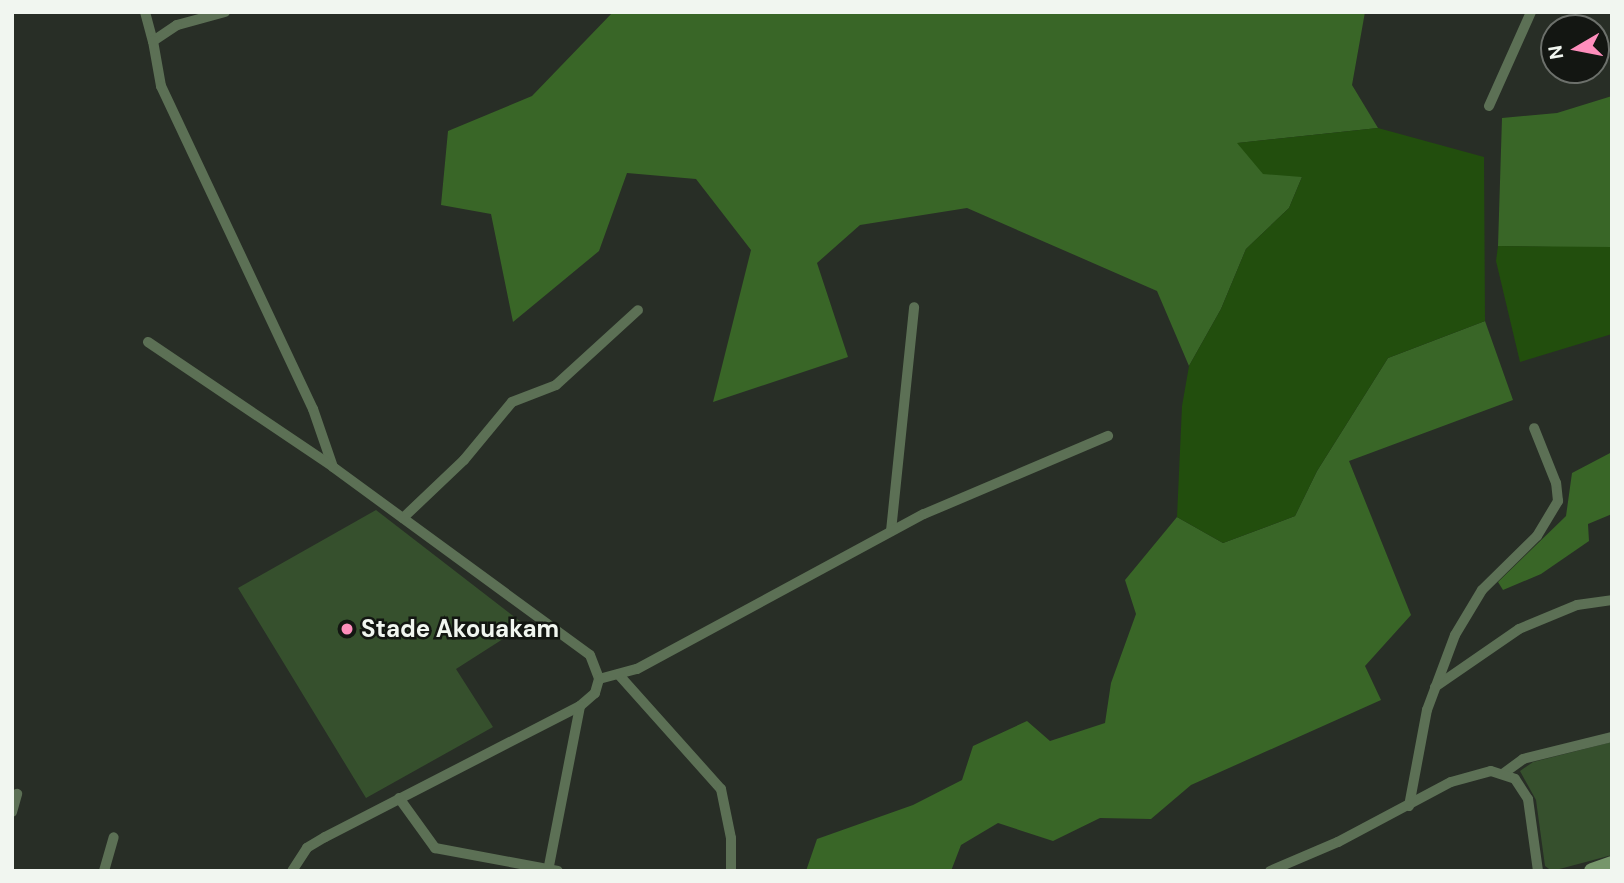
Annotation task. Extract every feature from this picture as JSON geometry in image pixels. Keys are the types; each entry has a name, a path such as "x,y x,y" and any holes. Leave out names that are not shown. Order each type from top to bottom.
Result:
{"street":[{"path":"145,12 161,86 313,409 333,467"},
{"path":"153,41 177,25 225,12"},
{"path":"1489,106 1531,12"},
{"path":"891,531 914,307"},
{"path":"403,518 464,460 512,402 556,385 638,310"},
{"path":"148,342 333,467 590,655 599,679 595,693 580,706 307,848 292,871"},
{"path":"1409,806 1434,688 1455,635 1482,590 1554,512 1556,483 1534,428"},
{"path":"599,679 619,675 891,531 1108,436"},
{"path":"1434,688 1519,629 1577,605 1612,600"},
{"path":"619,675 721,789 731,838 731,871"},
{"path":"399,798 435,848 551,870 580,706"},
{"path":"1504,773 1524,759 1612,737"},
{"path":"1273,870 1473,773 1504,773 1515,779 1528,799 1538,871"},
{"path":"12,812 17,794"},
{"path":"104,871 114,837"},
{"path":"1592,871 1612,864"}],"shaded area":[{"path":"613,12 1365,12 1352,85 1378,128 1238,143 1302,177 1289,208 1246,249 1221,309 1189,366 1157,291 967,208 860,225 817,263 848,357 713,402 751,250 696,179 627,173 599,251 513,322 491,214 441,205 448,131 532,96"},
{"path":"1612,96 1612,248 1498,246 1502,118 1557,113"},
{"path":"1378,128 1484,157 1485,321 1388,358 1317,471 1295,516 1223,543 1177,517 1182,406 1189,366 1221,309 1246,249 1289,208 1302,177 1263,174 1237,143"},
{"path":"1498,246 1612,247 1612,334 1520,362 1496,261"},
{"path":"1485,321 1513,400 1349,461 1411,615 1365,666 1381,700 1191,785 1151,819 1100,818 1053,841 998,823 961,845 951,871 806,871 817,839 913,805 962,780 973,746 1027,721 1050,741 1105,723 1111,683 1136,614 1125,580 1177,517 1223,543 1295,516 1317,471 1388,358"},
{"path":"1612,452 1612,514 1588,524 1589,541 1541,574 1503,590 1498,582 1566,516 1572,473"},
{"name":"Stade Akouakam","path":"376,510 525,625 456,669 493,727 366,798 238,588"},
{"path":"1612,742 1612,855 1552,871 1545,866 1536,800 1520,771 1533,762"}],"place":[{"name":"Stade Akouakam","path":"347,629"}]}
